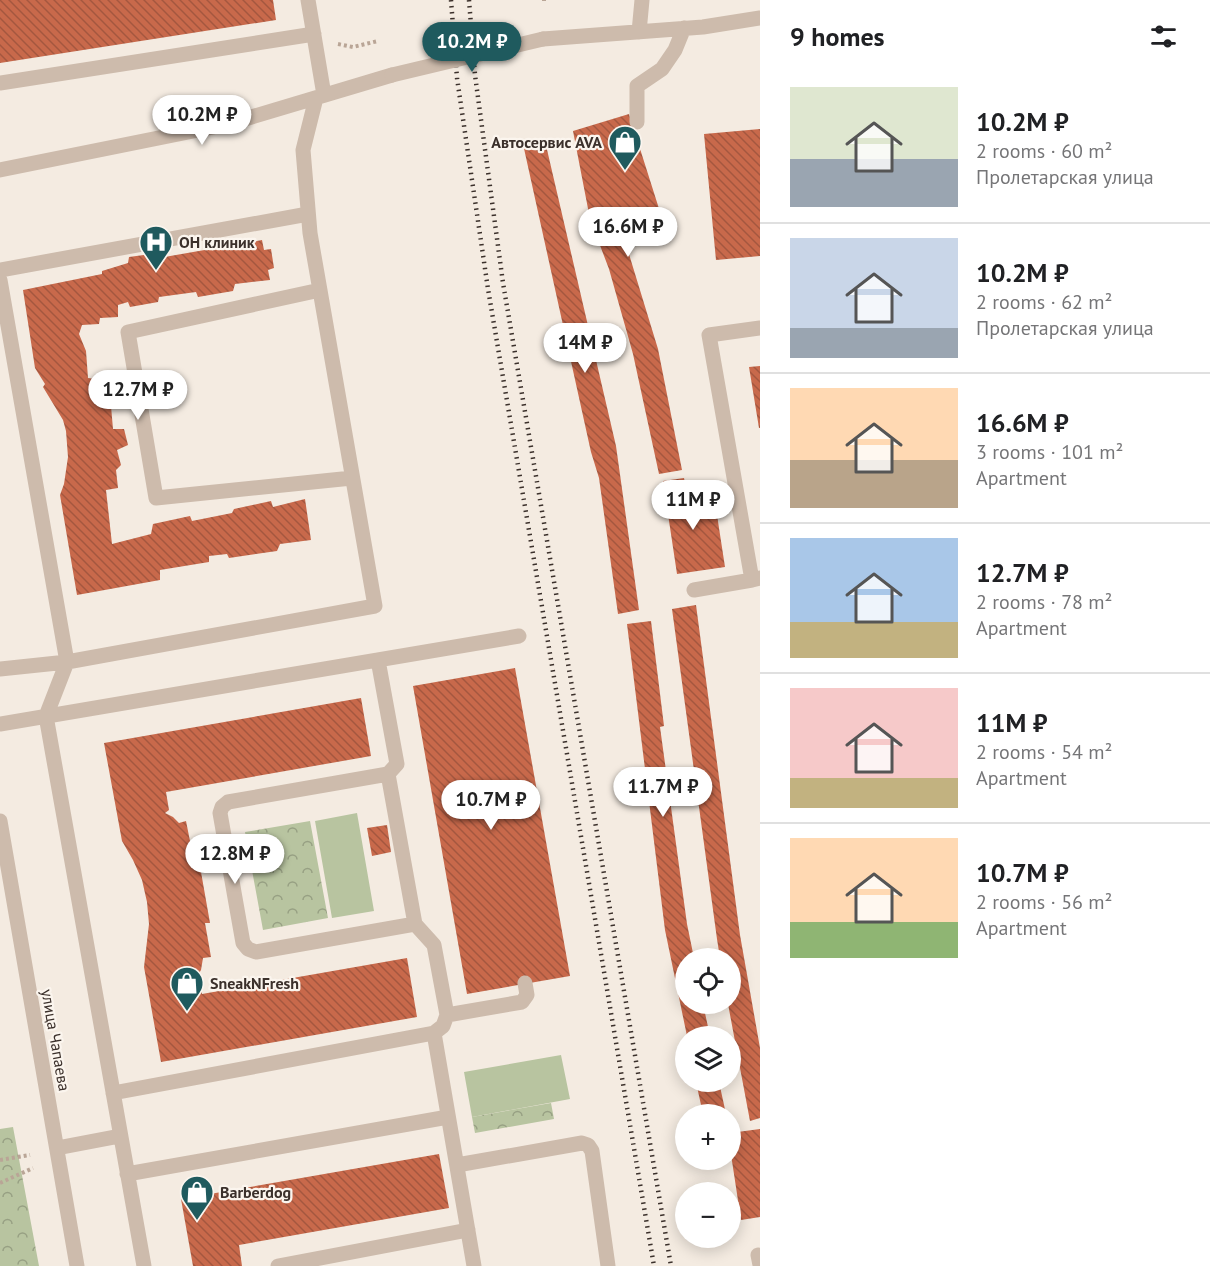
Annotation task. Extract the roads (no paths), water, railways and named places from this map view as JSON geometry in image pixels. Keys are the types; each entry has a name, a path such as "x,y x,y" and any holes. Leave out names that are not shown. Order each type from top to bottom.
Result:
{"street":[{"path":"0,669 67,662 375,606 308,214 303,150 320,96 308,0"},
{"path":"639,32 642,0"},
{"path":"0,170 228,124 392,75 543,39 684,28 760,18"},
{"path":"637,122 638,86 662,69 675,50 684,28"},
{"path":"0,83 314,34"},
{"path":"0,270 308,214"},
{"path":"0,280 67,662 46,716 144,1266"},
{"path":"320,290 129,332 156,498 352,478"},
{"path":"694,590 756,579 709,335 760,328"},
{"path":"0,724 519,636"},
{"path":"378,660 397,764 388,774 228,802 222,807 220,813 243,943 248,949 256,952 414,924"},
{"path":"113,1092 434,1033 443,1026 447,1015 434,945 414,924 388,774"},
{"name":"улица Чапаева","path":"0,821 77,1266"},
{"path":"447,1015 522,1002 527,995 525,983"},
{"path":"434,1033 474,1266"},
{"path":"127,1174 448,1117"},
{"path":"57,1148 120,1136"},
{"path":"457,1166 582,1143 588,1145 592,1151 608,1266"},
{"path":"278,1266 468,1230"}],"railway":[{"path":"451,0 457,78 488,289 654,1266"},
{"path":"469,0 475,75 503,283 671,1266"}],"place":[{"name":"Автосервис AVA","path":"625,171"},
{"name":"ОН клиник","path":"156,271"},
{"name":"SneakNFresh","path":"187,1012"},
{"name":"Barberdog","path":"197,1221"}]}
